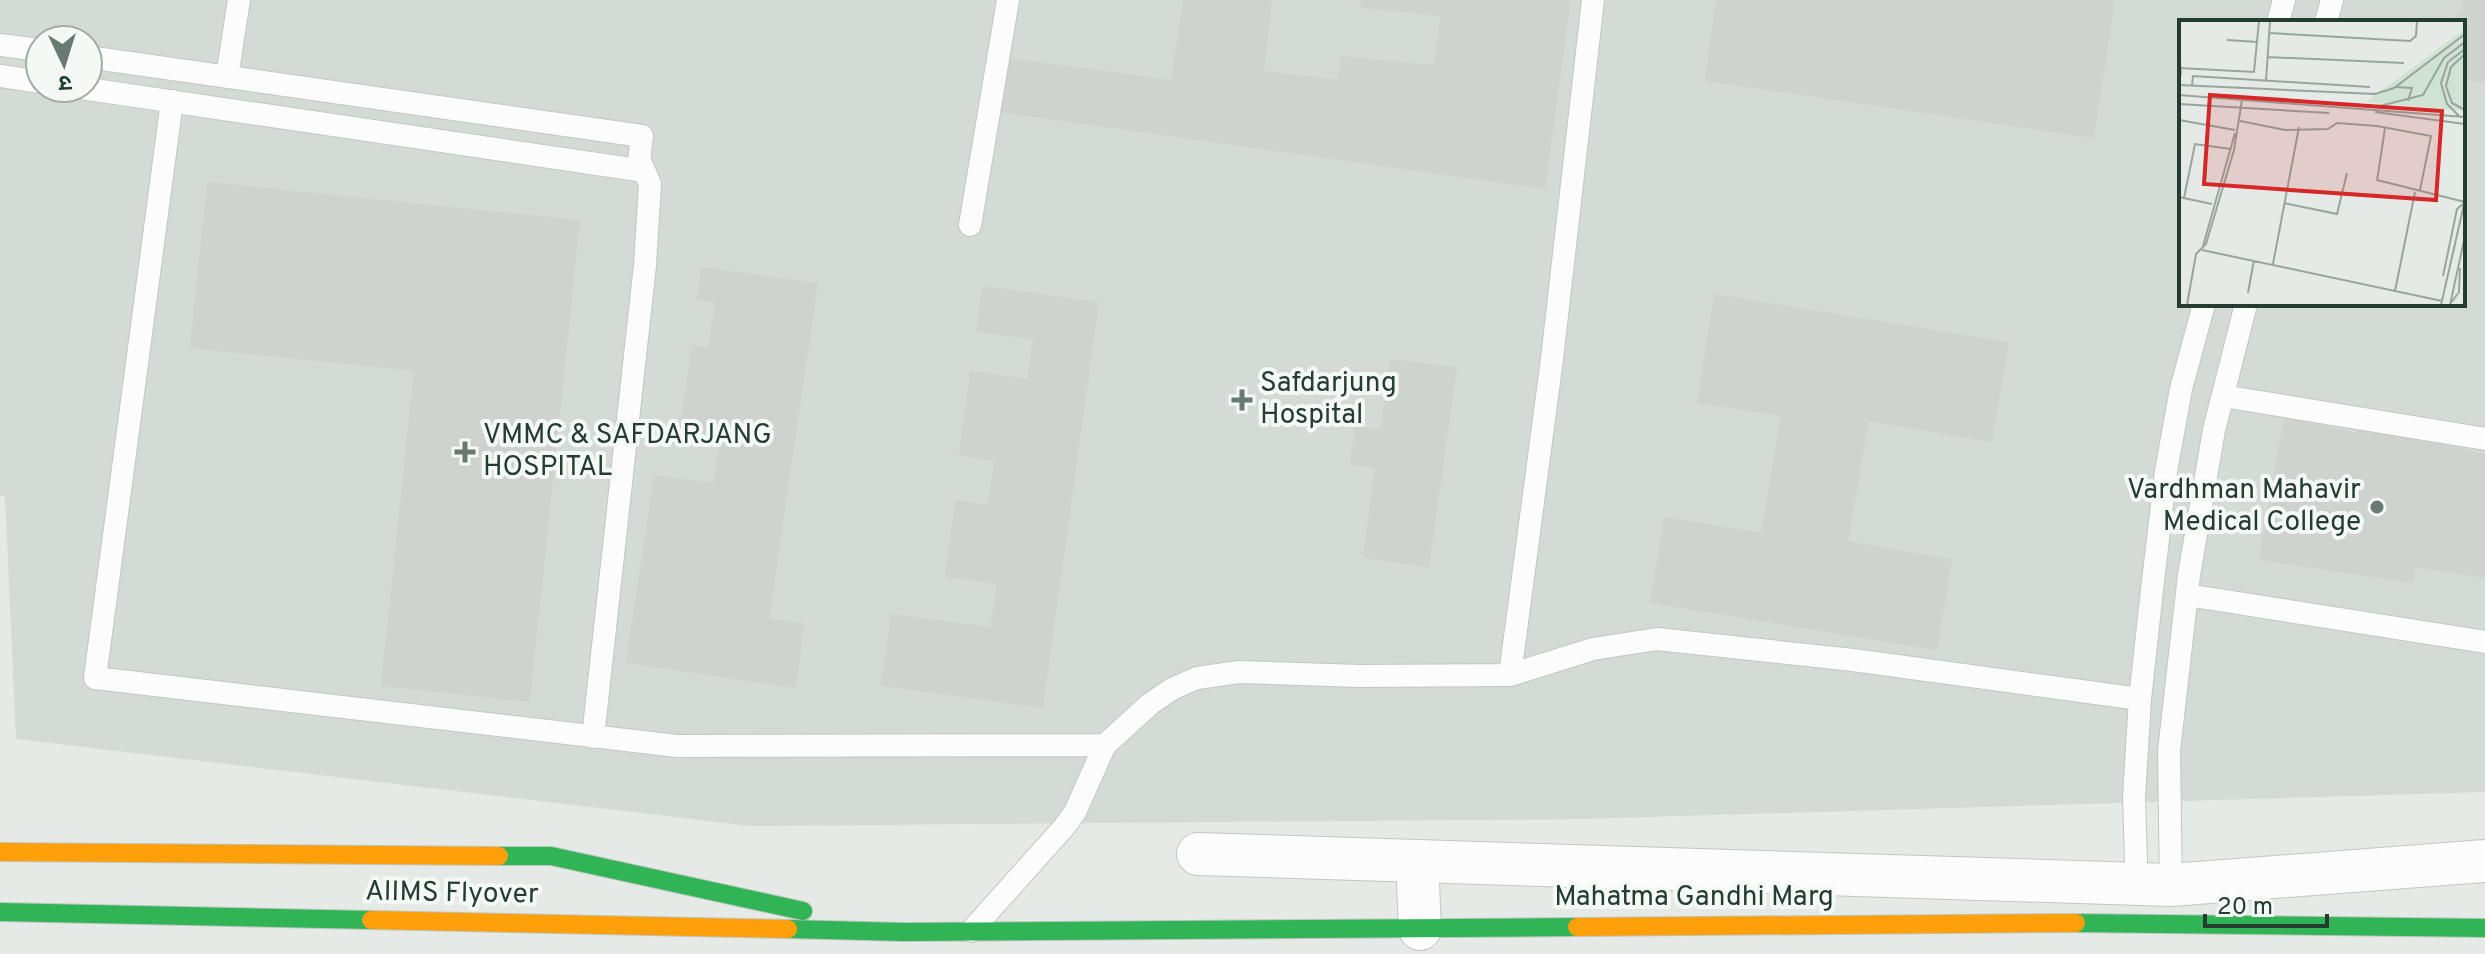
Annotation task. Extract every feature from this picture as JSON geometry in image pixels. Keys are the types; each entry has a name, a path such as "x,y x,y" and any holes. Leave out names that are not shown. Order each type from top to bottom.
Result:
{"main road":[{"path":"0,852 551,856 903,932"},
{"name":"Mahatma Gandhi Marg","path":"903,932 1420,929 2155,904 2485,928"},
{"name":"AIIMS Flyover","path":"0,912 903,932"},
{"path":"794,947 903,932"}],"street":[{"path":"1198,854 2155,904 2485,861"},
{"path":"1418,883 1420,929"}],"lane":[{"path":"227,77 239,0"},
{"path":"970,225 1008,0"},
{"path":"1510,675 1552,359 1593,0"},
{"path":"2279,20 2284,0"},
{"path":"2327,20 2332,0"},
{"path":"0,45 24,48"},
{"path":"104,59 642,136 638,170 104,91"},
{"path":"0,76 24,80"},
{"path":"172,101 95,678 677,746 1105,745"},
{"path":"593,737 645,265 650,184 639,159"},
{"path":"2155,904 2134,797 2140,699 2166,471 2181,389 2203,306"},
{"path":"2155,904 2187,595 2214,430 2246,306"},
{"path":"2223,396 2485,439"},
{"path":"2187,595 2485,642"},
{"path":"970,932 1061,833 1075,812 1105,745 1150,704 1172,689 1197,678 1239,672 1359,676 1510,675 1593,649 1657,639 1853,660 2140,699"}],"shaded area":[{"name":"Safdarjung Hospital","path":"0,0 2485,0 2485,792 1583,819 750,826 16,739 5,496 0,496"}],"building":[{"path":"1184,0 1271,0 1263,72 1339,81 1342,57 1435,66 1441,15 1361,7 1362,0 1570,0 1544,188 999,111 1009,59 1172,81"},
{"path":"1717,0 2114,0 2093,137 1706,80"},
{"path":"2462,0 2485,0 2485,82 2465,79 2465,20 2452,20 2464,12"},
{"path":"208,183 579,221 529,701 382,685 415,370 191,347"},
{"path":"702,268 817,284 768,619 803,624 795,687 627,662 655,476 714,484 720,443 679,437 693,346 709,349 716,302 698,299"},
{"path":"983,287 1098,303 1042,707 882,685 892,615 991,628 998,583 946,576 956,501 989,506 995,460 960,455 971,372 1028,380 1034,339 977,331"},
{"path":"1715,295 2008,343 1991,441 1868,420 1847,542 1951,560 1936,649 1651,602 1665,518 1762,534 1782,415 1698,402"},
{"path":"1391,360 1456,368 1428,566 1364,557 1376,467 1351,464 1356,427 1381,431"},
{"name":"Vardhman Mahavir Medical College","path":"2285,418 2357,434 2358,426 2485,455 2485,577 2415,566 2412,582 2260,559"}],"traffic: fast":[{"path":"499,856 551,856 803,911"},
{"path":"0,912 371,920"},
{"path":"2076,923 2485,928"},
{"path":"788,929 903,932 1577,927"}],"traffic: slow":[{"path":"0,852 499,856"},
{"path":"371,920 788,929"},
{"path":"1577,927 2076,923"}],"place":[{"name":"Safdarjung Hospital","path":"1242,400"},
{"name":"VMMC & SAFDARJANG HOSPITAL","path":"465,452"},
{"name":"Vardhman Mahavir Medical College","path":"2377,507"}]}
